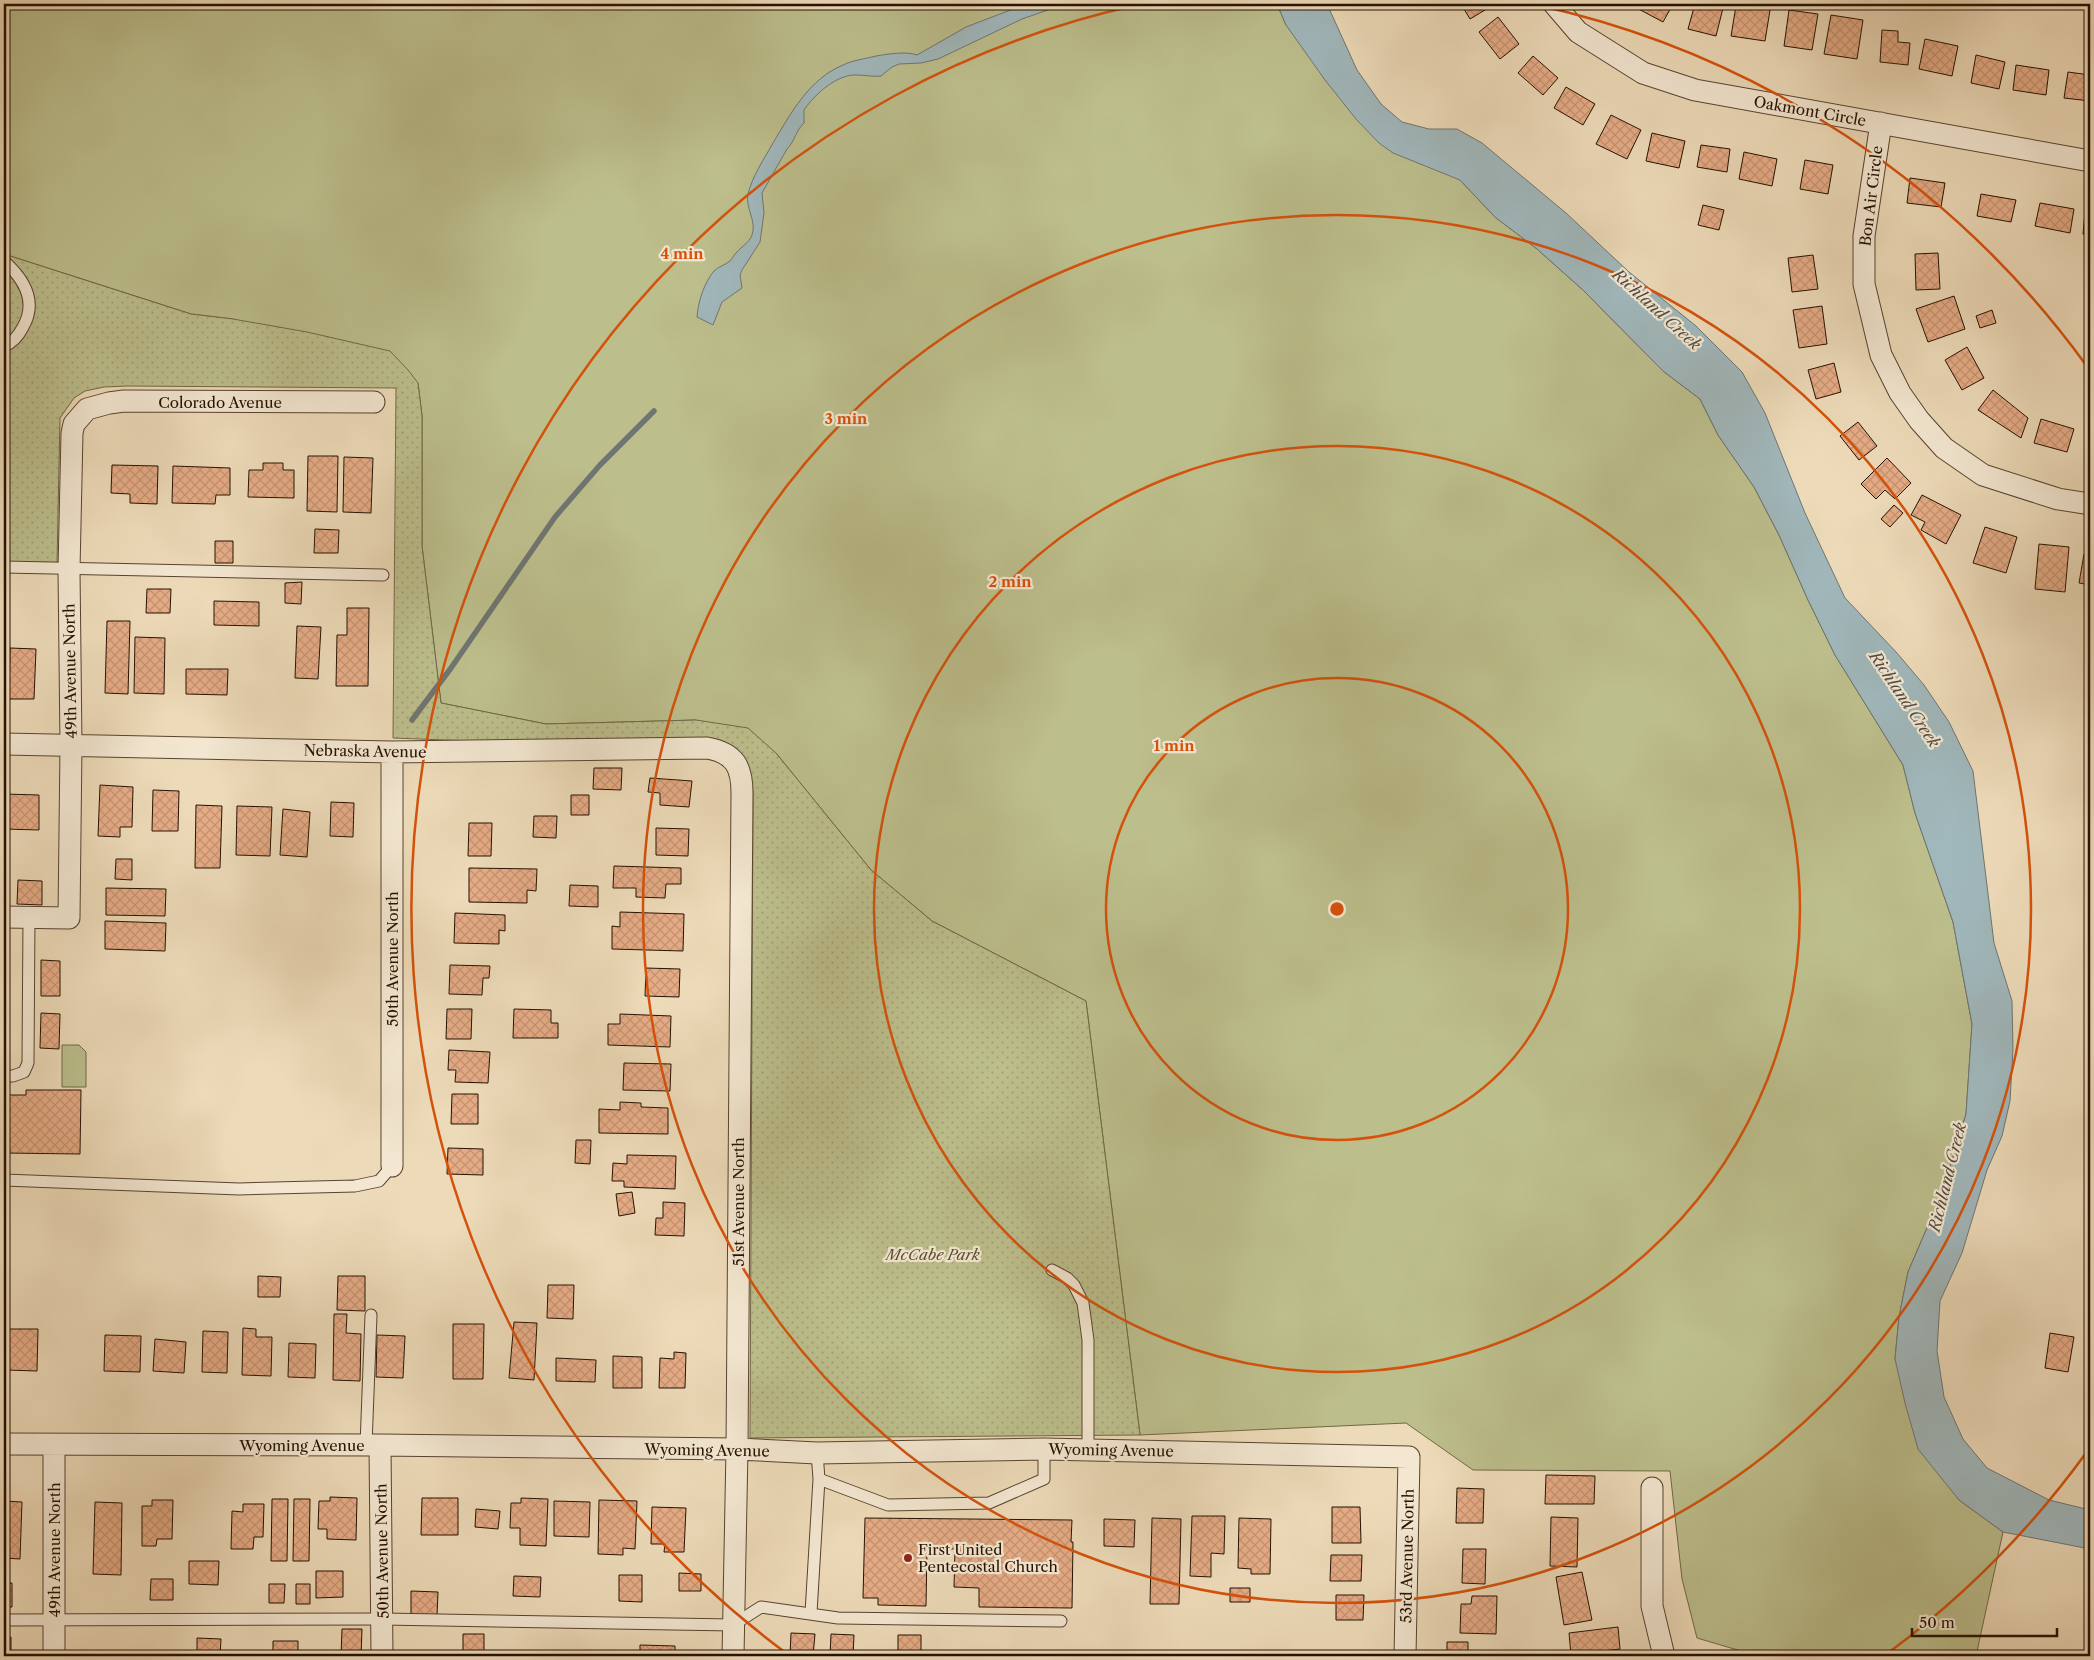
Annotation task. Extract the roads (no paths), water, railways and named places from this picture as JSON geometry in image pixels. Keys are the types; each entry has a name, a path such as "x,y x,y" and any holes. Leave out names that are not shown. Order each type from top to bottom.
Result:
{"street":[{"name":"Oakmont Circle","path":"1554,4 1578,32 1643,73 1695,90 2090,161"},
{"name":"Bon Air Circle","path":"1880,124 1864,236 1864,284 1881,355 1900,393 1919,420 1944,448 1983,475 2058,499 2090,504"},
{"name":"Colorado Avenue","path":"74,424 88,409 116,402 374,402"},
{"name":"49th Avenue North","path":"29,918 69,918 71,745 70,446 74,424"},
{"name":"Nebraska Avenue","path":"4,744 392,752 698,748 713,749 724,754"},
{"name":"50th Avenue North","path":"392,752 392,1166"},
{"name":"51st Avenue North","path":"724,754 737,765 742,787 733,1656"},
{"path":"4,917 29,918"},
{"name":"Wyoming Avenue","path":"4,1444 373,1445 736,1449 817,1453 1044,1449 1409,1457"},
{"name":"49th Avenue North","path":"54,1445 54,1656"},
{"name":"50th Avenue North","path":"373,1445 383,1620 382,1656"},
{"name":"53rd Avenue North","path":"1405,1656 1409,1457"},
{"path":"1652,1488 1652,1606 1664,1656"}],"lane":[{"path":"4,261 21,278 27,291 30,306 27,321 20,333 4,346"},
{"path":"4,568 383,575"},
{"path":"4,1076 13,1076 24,1072 28,1063 29,918"},
{"path":"4,1180 239,1190 355,1186 379,1181 392,1166"},
{"path":"1052,1270 1067,1278 1074,1285 1083,1303 1088,1340 1088,1450"},
{"path":"371,1315 373,1445"},
{"path":"819,1479 888,1505 989,1503 1044,1479 1044,1449"},
{"path":"811,1613 819,1479 817,1453"},
{"path":"4,1620 383,1620 733,1625 761,1607 838,1618 1061,1621"}],"water":[{"path":"1026,4 1065,4 1022,19 938,59 921,63 899,64 881,76 849,76 834,81 820,92 804,110 804,123 762,193 764,213 760,242 740,275 742,288 722,302 713,325 697,317 702,293 710,276 730,261 751,238 753,225 748,204 748,194 752,181 787,120 802,98 820,79 831,71 855,61 892,54 908,53 917,55 966,27"},
{"name":"Richland Creek","path":"1277,4 1327,4 1357,70 1381,104 1402,122 1429,129 1457,129 1482,143 1566,213 1629,272 1696,326 1742,372 1765,413 1805,513 1845,598 1897,653 1924,685 1949,722 1973,771 1994,943 2012,1001 2013,1049 2010,1101 2002,1136 1987,1170 1962,1253 1940,1301 1937,1351 1944,1397 1963,1439 1987,1468 2049,1500 2090,1510 2090,1549 2003,1532 1959,1500 1918,1449 1905,1403 1895,1359 1899,1317 1908,1272 1942,1193 1966,1114 1972,1024 1953,922 1915,813 1903,765 1835,655 1779,535 1754,487 1718,435 1700,399 1663,371 1583,290 1537,249 1495,217 1460,180 1393,153 1379,143 1356,119 1325,80 1286,25"}],"waterway":[{"path":"412,720 451,668 555,517 600,465 654,411"}],"place":[{"name":"First United Pentecostal Church","path":"908,1558"}],"park label":[{"name":"McCabe Park","path":"933,1254"}]}
